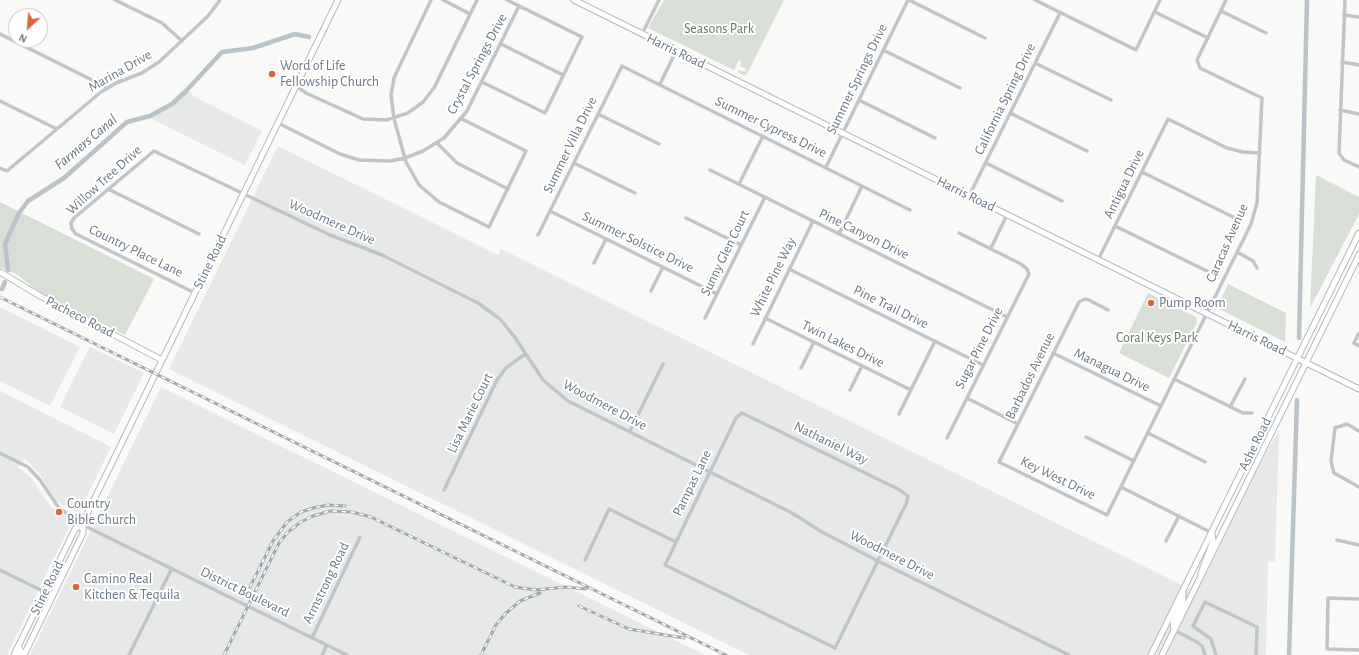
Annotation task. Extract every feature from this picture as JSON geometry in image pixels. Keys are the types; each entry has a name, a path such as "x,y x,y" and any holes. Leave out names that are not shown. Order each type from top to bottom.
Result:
{"street":[{"path":"115,0 162,23 182,41"},
{"name":"Marina Drive","path":"0,168 7,171 108,88 150,68 182,41 208,16 220,0"},
{"name":"Stine Road","path":"24,655 83,533 83,524 338,0"},
{"path":"431,0 394,78 391,94 394,119 404,158 413,178 428,194 439,202 489,226 526,151 462,119"},
{"path":"443,0 470,14"},
{"path":"296,86 363,119 378,121 394,119 416,108 429,95 477,0"},
{"path":"482,82 545,112 582,36 507,0"},
{"name":"Harris Road","path":"574,0 1359,389"},
{"path":"642,34 659,0"},
{"path":"908,0 985,38"},
{"name":"Summer Springs Drive","path":"826,167 908,0"},
{"path":"1035,0 1136,50 1160,0"},
{"path":"1154,12 1208,38 1226,0"},
{"path":"1345,0 1339,153 1344,160 1359,167"},
{"name":"Crystal Springs Drive","path":"278,123 349,157 379,162 404,158 423,152 437,143 462,119 520,6"},
{"path":"1221,11 1266,33"},
{"name":"California Spring Drive","path":"969,196 1060,13"},
{"path":"1344,15 1359,17"},
{"path":"0,34 108,88"},
{"name":"Caracas Avenue","path":"1107,515 1251,224 1258,203 1262,98 1200,68 1197,60 1208,38"},
{"path":"501,44 563,74"},
{"path":"884,50 960,88"},
{"path":"660,84 676,51"},
{"path":"1342,62 1359,65"},
{"path":"1035,63 1111,100"},
{"name":"Summer Cypress Drive","path":"622,66 910,210"},
{"name":"Summer Villa Drive","path":"538,235 622,66"},
{"path":"859,100 935,138"},
{"path":"0,101 57,129"},
{"path":"1340,110 1359,114"},
{"path":"1010,113 1087,151"},
{"path":"598,114 658,144"},
{"name":"Antigua Drive","path":"1098,260 1168,119 1227,148 1243,152 1260,153"},
{"path":"739,184 763,136"},
{"path":"437,143 457,163 508,188"},
{"name":"Woodmere Drive","path":"154,151 243,195 330,235 382,255 478,303 500,319 543,380 559,394 792,513 822,532 878,561 1069,655"},
{"name":"Willow Tree Drive","path":"71,226 74,218 154,151"},
{"path":"574,163 634,193"},
{"path":"986,163 1062,201"},
{"name":"Pine Canyon Drive","path":"710,170 1007,317"},
{"path":"1142,172 1233,217"},
{"path":"839,234 862,186"},
{"path":"108,189 199,234"},
{"name":"Sunny Glen Court","path":"705,318 765,197"},
{"name":"Summer Solstice Drive","path":"550,211 717,294"},
{"path":"959,233 991,248 1007,215"},
{"path":"686,218 741,245"},
{"name":"White Pine Way","path":"752,344 813,221"},
{"name":"Country Place Lane","path":"71,226 76,234 195,293"},
{"path":"1116,226 1206,270"},
{"name":"Ashe Road","path":"1151,655 1359,233"},
{"path":"594,263 606,238"},
{"name":"Sugar Pine Drive","path":"947,438 1029,274 1027,268 991,248"},
{"path":"1237,252 1253,261 1257,268"},
{"name":"Ashe Road","path":"1162,655 1359,255"},
{"path":"651,291 663,267"},
{"name":"Pine Trail Drive","path":"789,269 983,365"},
{"name":"Pacheco Road","path":"0,272 40,296 162,360"},
{"name":"Barbados Avenue","path":"999,462 1077,306 1082,301 1089,300 1108,310"},
{"name":"Twin Lakes Drive","path":"765,318 910,390"},
{"path":"1359,332 1354,343 1359,346"},
{"path":"898,414 934,341"},
{"path":"801,368 814,342"},
{"name":"Managua Drive","path":"1053,353 1161,406"},
{"name":"Lisa Marie Court","path":"444,490 497,380 506,368 525,354"},
{"path":"630,431 663,364"},
{"path":"850,390 862,366"},
{"path":"1174,379 1243,413 1252,413"},
{"path":"1230,407 1245,379"},
{"path":"967,398 1018,424"},
{"name":"Pampas Lane","path":"742,413 736,418 665,565 835,648 878,561"},
{"name":"Nathaniel Way","path":"742,413 898,489 908,496 906,504 878,561"},
{"path":"1359,431 1347,424 1335,428 1331,461 1334,473 1342,479 1359,487"},
{"path":"1148,433 1205,462"},
{"path":"1086,437 1134,461"},
{"name":"District Boulevard","path":"0,453 28,467 40,480 59,508 83,524 347,655"},
{"name":"Key West Drive","path":"999,462 1107,515"},
{"path":"1121,487 1212,533 1214,540 1202,567 1200,578"},
{"path":"585,560 609,509 676,542"},
{"path":"1166,542 1179,516"},
{"name":"Stine Road","path":"14,655 75,529 83,524"},
{"name":"Armstrong Road","path":"312,638 360,538"},
{"path":"1337,540 1359,545"},
{"path":"129,655 172,568"},
{"path":"0,570 53,596"},
{"path":"1183,590 1183,601 1173,626 1174,630 1202,646 1205,655"},
{"path":"1359,599 1328,598 1327,649 1359,650"},
{"path":"1216,655 1211,639 1193,626 1205,602 1257,627 1256,655"},
{"path":"322,655 327,645"},
{"path":"18,647 21,651 19,655"}],"shaded area":[{"path":"184,89 192,93 191,95 262,131 245,165 146,116 168,105"},
{"path":"278,146 498,255 501,249 1190,589 1279,430 1275,561 1268,562 1266,655 749,655 169,369"},
{"path":"0,307 80,347 50,406 0,381"},
{"path":"90,347 144,373 114,434 60,407"},
{"path":"161,387 705,655 30,655"},
{"path":"0,391 111,447 79,512 68,509 56,500 40,475 25,458 18,467 32,479 51,507 72,521 7,655 0,655"}],"green space":[{"name":"Seasons Park","path":"664,0 784,0 746,76 737,72 739,70 745,72 746,69 740,66 741,61 739,60 734,70 648,28"},
{"path":"1316,175 1359,197 1359,214 1310,308"},
{"path":"0,202 154,279 125,335 39,292 18,275 0,267"},
{"path":"1228,284 1286,313 1285,342 1219,309 1218,306"},
{"name":"Coral Keys Park","path":"1148,293 1196,317 1197,322 1169,378 1119,353"}],"waterway":[{"path":"1299,338 1307,0"},
{"name":"Farmers Canal","path":"8,270 5,244 19,213 28,201 64,178 127,122 150,116 172,104 222,52 253,48 295,34 309,37"},
{"name":"Farmers Canal","path":"2,289 5,282"},
{"path":"1289,655 1297,400"}],"railway":[{"path":"0,297 726,655"},
{"path":"250,587 273,541 287,522 301,512 313,508 328,505 345,506"},
{"path":"224,655 279,543 288,532 301,522 313,516 330,511 352,512 371,517 515,587 536,590 566,587 586,589"},
{"path":"481,655 496,625 505,614 520,601 540,593"},
{"path":"579,606 629,629 684,638"}],"place":[{"name":"Word of Life Fellowship Church","path":"272,74"},
{"name":"Pump Room","path":"1151,303"},
{"name":"Country Bible Church","path":"59,512"},
{"name":"Camino Real Kitchen & Tequila","path":"76,587"}]}
